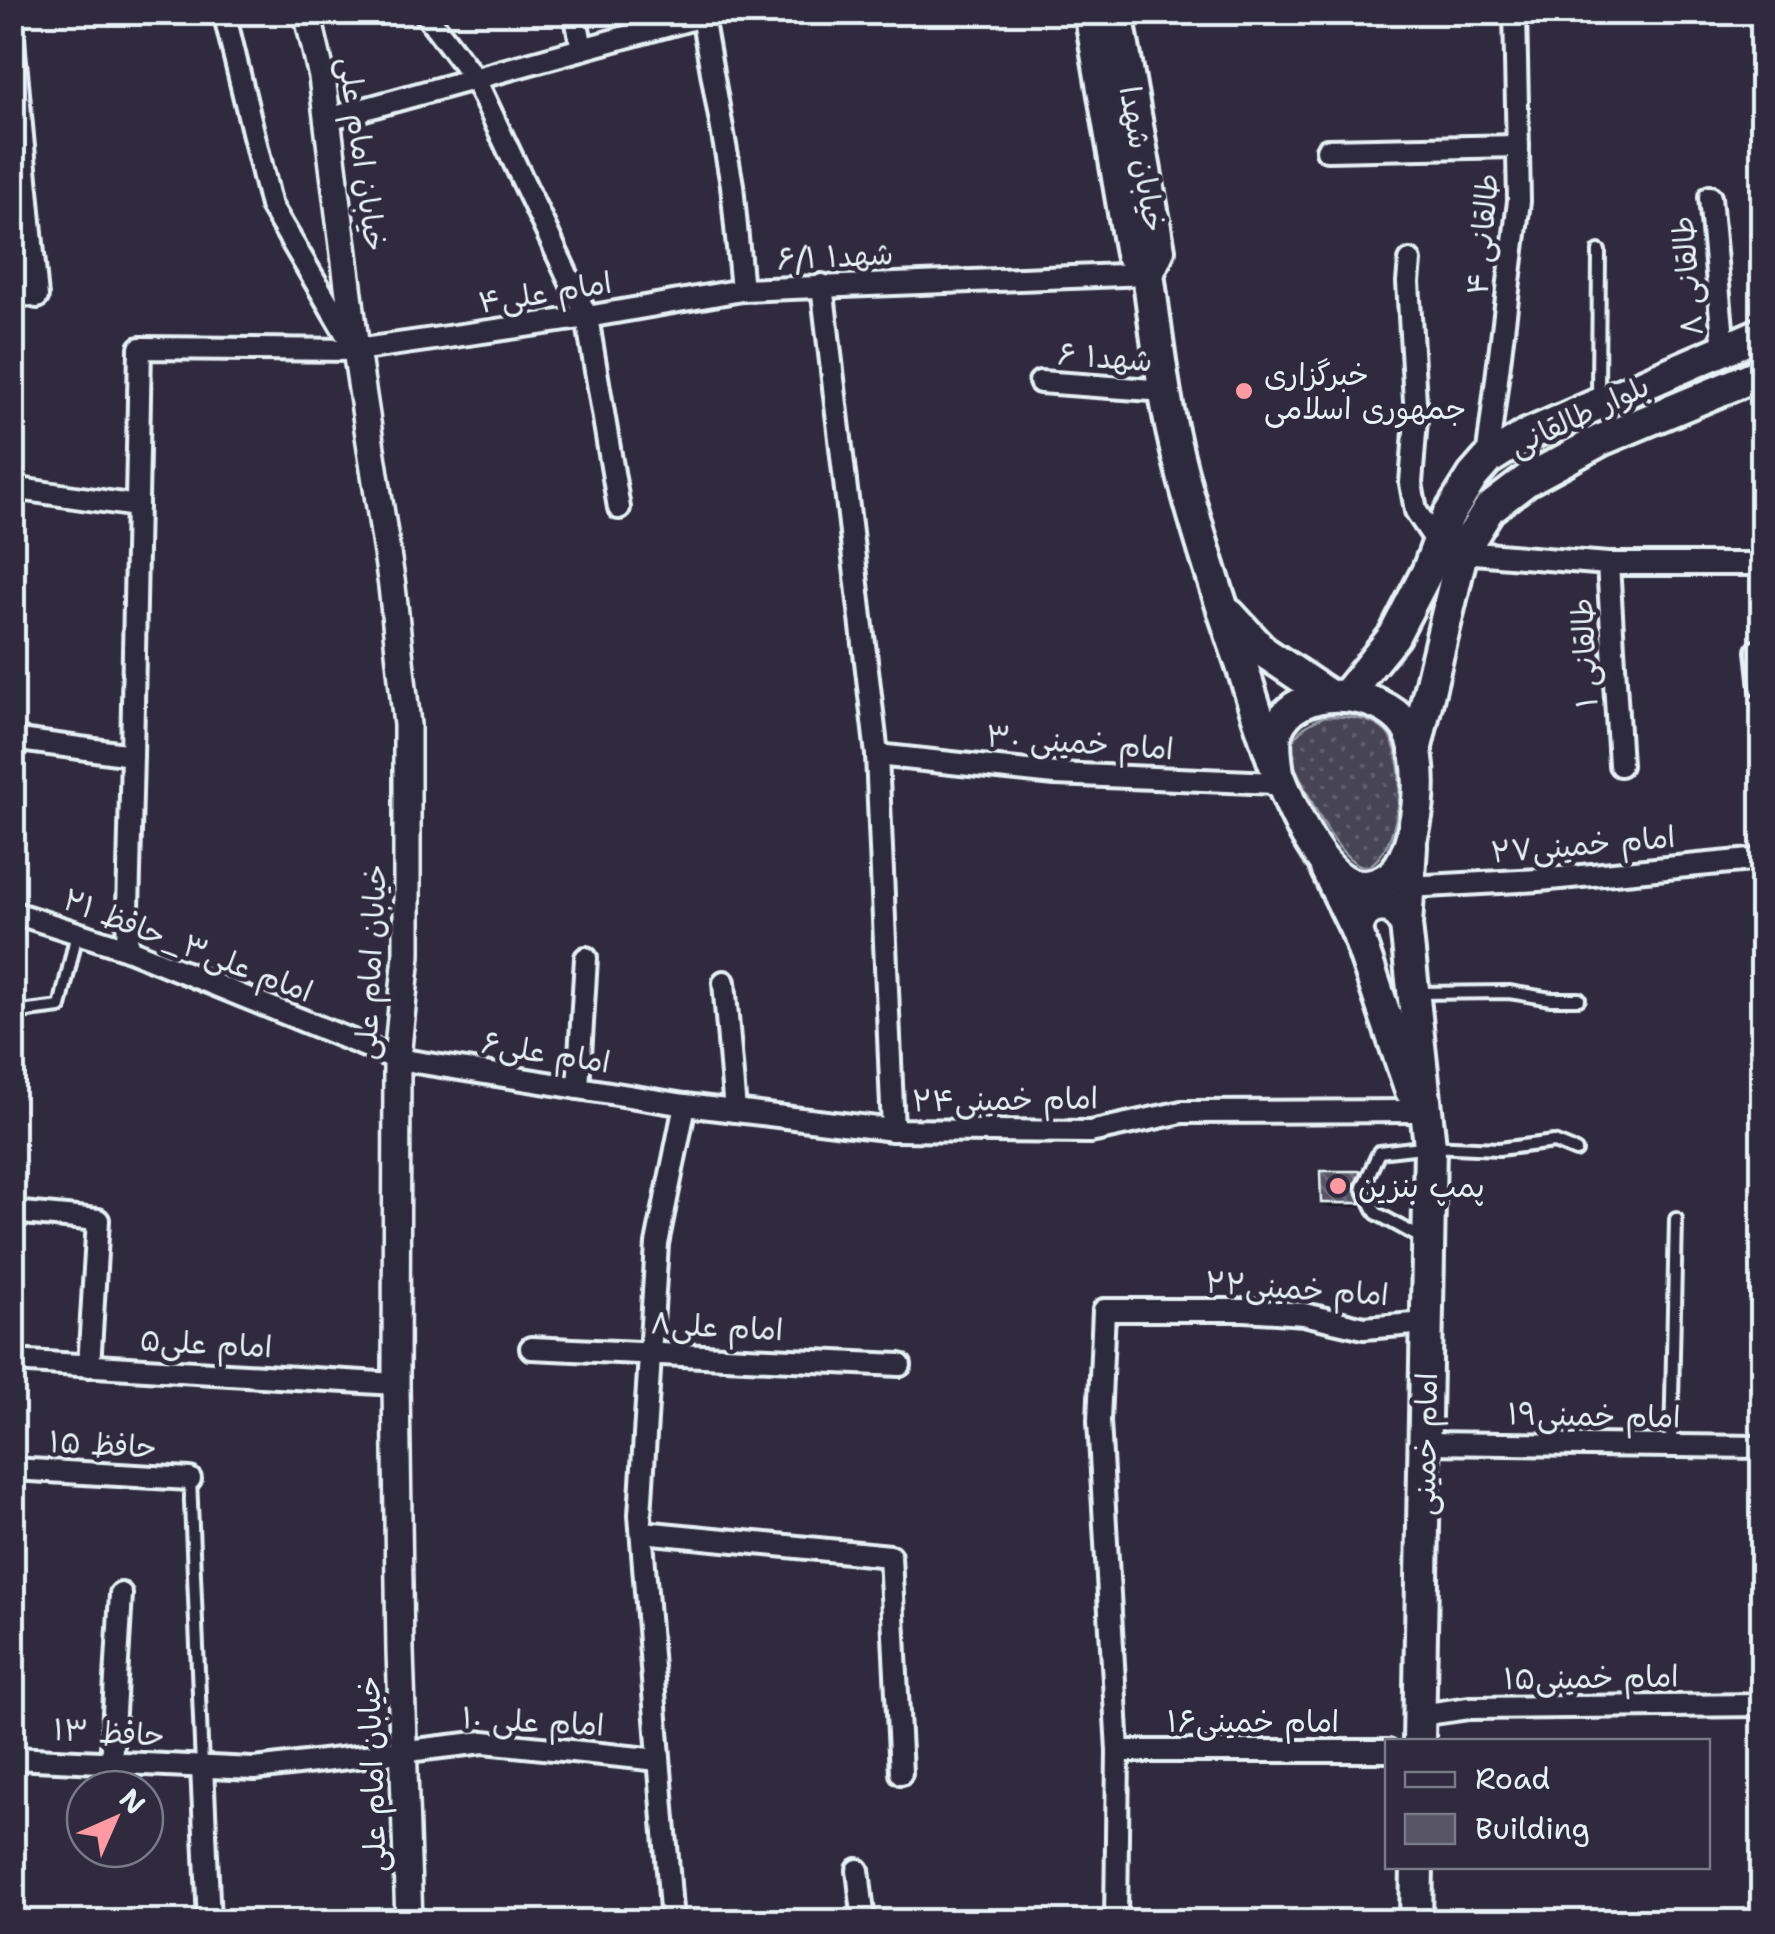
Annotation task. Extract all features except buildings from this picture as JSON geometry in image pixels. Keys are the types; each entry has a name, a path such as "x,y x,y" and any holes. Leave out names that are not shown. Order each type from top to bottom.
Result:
{"main road":[{"name":"خیابان شهدا","path":"1090,12 1114,77"},
{"name":"خیابان شهدا","path":"1117,12 1114,77 1131,254 1148,274 1178,458 1278,782"},
{"name":"بلوار طالقانی","path":"1414,752 1450,548 1448,516 1473,476 1487,460 1526,434 1762,333"},
{"name":"بلوار طالقانی","path":"1336,696 1394,636 1450,548 1488,508 1528,480 1601,440 1762,372"},
{"path":"1221,606 1264,652 1336,696 1390,710 1408,728 1418,780 1411,843 1400,865 1387,879 1372,886 1352,886 1335,875 1278,782 1276,734 1283,719 1299,706 1336,696"},
{"name":"امام خمینی","path":"1411,843 1406,924 1430,1146 1420,1729"},
{"name":"امام خمینی","path":"1318,852 1357,932 1430,1146"},
{"path":"1357,932 1364,913 1373,907 1394,908 1406,924"},
{"path":"1416,1922 1417,1869"}],"street":[{"path":"224,12 271,206 356,350"},
{"name":"خیابان امام علی","path":"307,12 328,119 356,350 392,586 407,725 407,956 397,1059 396,1384 409,1922"},
{"path":"328,119 582,49 575,12"},
{"name":"طالقانی ۴","path":"1487,460 1519,200 1514,12"},
{"path":"425,13 475,79 587,317 619,508"},
{"name":"شهد۱ ۶/۱","path":"582,49 702,16 732,186 742,290 1148,274"},
{"path":"12,30 37,297 12,290"},
{"path":"1327,150 1518,146"},
{"name":"طالقانی ۸","path":"1710,197 1724,350"},
{"path":"1410,261 1416,419 1410,483 1416,512 1450,548"},
{"path":"822,286 877,755 894,1130"},
{"name":"امام علی۴","path":"137,506 140,348 356,350 742,290"},
{"name":"شهد۱ ۶","path":"1040,382 1166,391"},
{"path":"12,488 137,506 127,949"},
{"name":"طالقانی ۱","path":"1450,548 1608,564 1620,765"},
{"path":"1608,564 1762,564"},
{"path":"1762,650 1758,651 1762,687"},
{"path":"12,739 132,756"},
{"name":"امام خمینی ۳۰","path":"877,755 1055,774 1278,782"},
{"name":"امام خمینی۲۷","path":"1408,887 1539,880 1762,859"},
{"name":"امام علی۳_حافظ ۲۱","path":"12,912 127,949 397,1059"},
{"path":"578,1088 586,958"},
{"path":"724,982 734,1111"},
{"name":"امام علی۶","path":"397,1059 685,1105"},
{"path":"672,1922 642,1532 658,1244 685,1105"},
{"name":"امام خمینی۲۴","path":"685,1105 894,1130 1090,1132 1182,1112 1418,1111"},
{"path":"12,1212 98,1220 89,1366"},
{"name":"امام خمینی۲۲","path":"1118,1751 1099,1422 1104,1310 1304,1314 1364,1328 1427,1323"},
{"name":"امام علی۸","path":"531,1348 900,1365"},
{"name":"امام علی۵","path":"12,1361 396,1384"},
{"name":"امام خمینی۱۹","path":"1425,1443 1762,1447"},
{"name":"حافظ ۱۵","path":"12,1470 190,1479"},
{"path":"642,1532 890,1556 901,1773"},
{"path":"111,1763 121,1594"},
{"name":"امام خمینی۱۵","path":"1420,1729 1469,1708 1762,1705"},
{"name":"امام علی ۱۰","path":"202,1766 255,1768 484,1742 659,1760"},
{"path":"1116,1922 1118,1751"},
{"name":"امام خمینی۱۶","path":"1118,1751 1385,1751"},
{"name":"حافظ ۱۳","path":"12,1758 202,1766"},
{"path":"202,1766 208,1922"},
{"path":"858,1870 864,1922"}],"lane":[{"path":"1599,251 1599,404"},
{"path":"12,1013 60,1007 77,933"},
{"path":"1414,993 1509,992 1579,999"},
{"path":"1428,1242 1376,1213 1364,1187 1379,1152 1430,1146 1499,1149 1554,1142 1576,1151"},
{"path":"1671,1446 1676,1220"},
{"path":"190,1479 202,1766"}],"shaded area":[{"path":"1325,716 1360,719 1377,725 1390,737 1396,751 1400,787 1394,826 1378,858 1367,867 1355,863 1333,838 1290,757 1300,731"}],"place":[{"name":"خبرگزاری جمهوری اسلامی","path":"1244,391"},
{"name":"پمپ بنزین","path":"1338,1186"}]}
